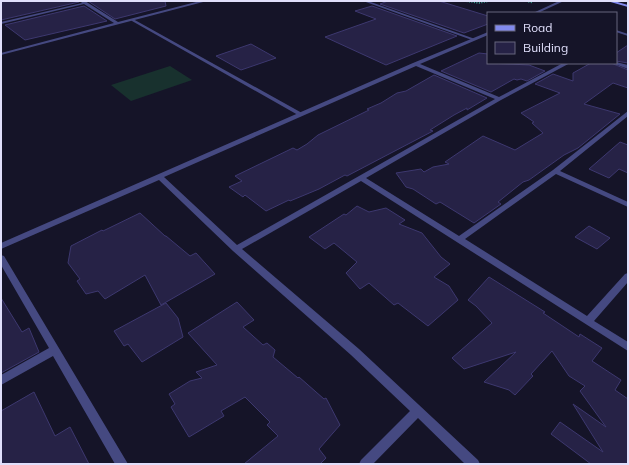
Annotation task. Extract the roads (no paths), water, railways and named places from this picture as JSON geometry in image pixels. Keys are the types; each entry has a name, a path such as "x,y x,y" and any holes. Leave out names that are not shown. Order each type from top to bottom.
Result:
{"main road":[{"path":"609,1 628,6"}],"street":[{"path":"1,54 205,1"},
{"path":"538,12 562,1"},
{"path":"1,18 4,23 83,2 118,24"},
{"path":"181,4 186,6"},
{"path":"543,10 548,11"},
{"path":"1,246 487,33"},
{"path":"617,33 628,35"},
{"path":"415,64 499,99"},
{"path":"236,249 499,99 565,64"},
{"path":"617,64 628,67"},
{"path":"460,239 555,170 628,113"},
{"path":"555,170 628,205"},
{"path":"159,176 236,249 355,352 474,464"},
{"path":"362,178 628,347"},
{"path":"1,258 122,464"},
{"path":"588,321 628,276"},
{"path":"1,380 55,350"},
{"path":"365,464 417,411"}],"lane":[{"path":"365,1 473,39"},
{"path":"133,20 300,114"}]}
